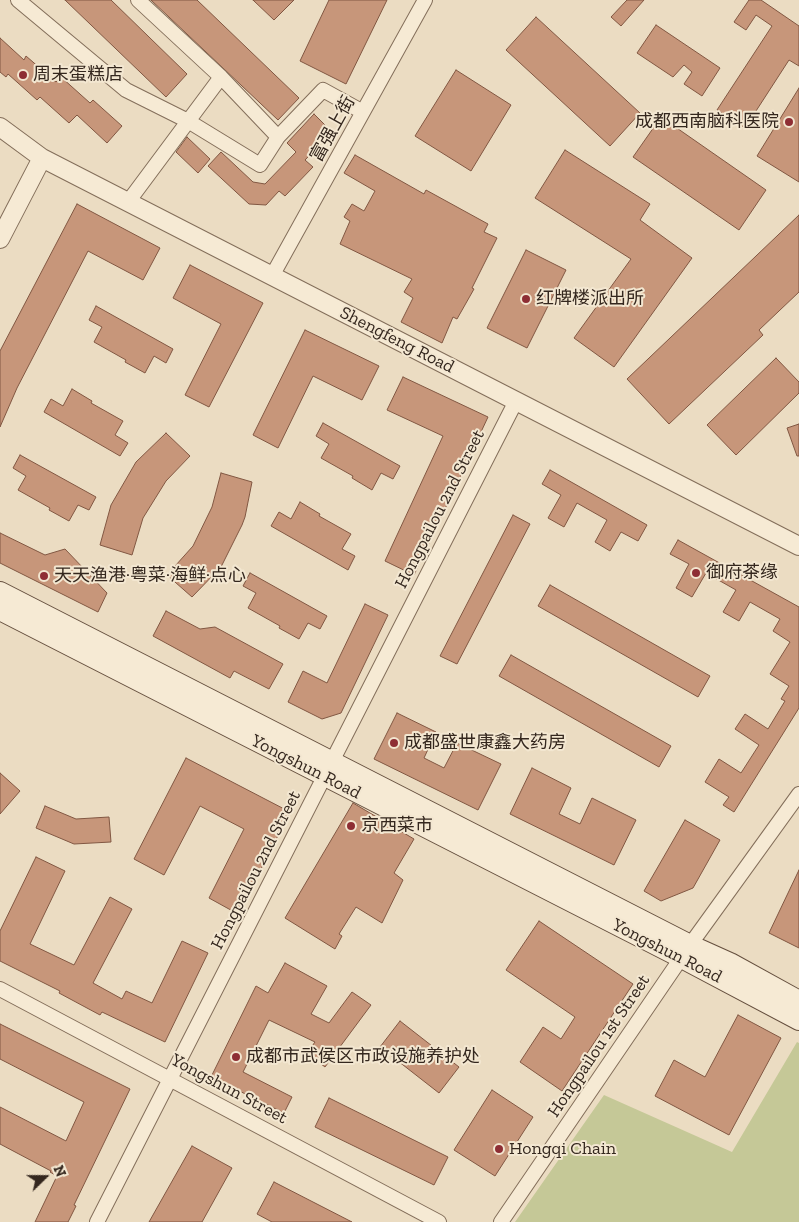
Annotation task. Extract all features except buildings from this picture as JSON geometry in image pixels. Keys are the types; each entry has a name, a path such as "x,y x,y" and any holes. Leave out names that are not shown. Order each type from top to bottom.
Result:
{"main road":[{"path":"0,592 328,769"},
{"name":"Yongshun Road","path":"0,610 328,769 686,951 799,1020"},
{"path":"686,951 730,963 799,1001"}],"street":[{"path":"18,0 126,90 188,121 260,165 278,137 323,90 364,112"},
{"path":"138,0 220,77 278,137"},
{"name":"富强上街","path":"272,276 426,0"},
{"path":"128,202 220,77"},
{"name":"Shengfeng Road","path":"0,127 42,158 799,546"},
{"path":"0,239 42,158"},
{"name":"Hongpailou 2nd Street","path":"97,1222 516,401"},
{"name":"Hongpailou 1st Street","path":"501,1222 686,951 799,794"},
{"name":"Yongshun Street","path":"0,989 440,1222"}],"green space":[{"path":"797,1042 799,1043 799,1222 515,1222 604,1095 732,1152"}],"place":[{"name":"周末蛋糕店","path":"23,75"},
{"name":"成都西南脑科医院","path":"789,122"},
{"name":"红牌楼派出所","path":"526,299"},
{"name":"御府茶缘","path":"696,573"},
{"name":"天天渔港·粤菜·海鲜·点心","path":"44,576"},
{"name":"成都盛世康鑫大药房","path":"394,743"},
{"name":"京西菜市","path":"351,826"},
{"name":"成都市武侯区市政设施养护处","path":"236,1057"},
{"name":"Hongqi Chain","path":"499,1149"}]}
